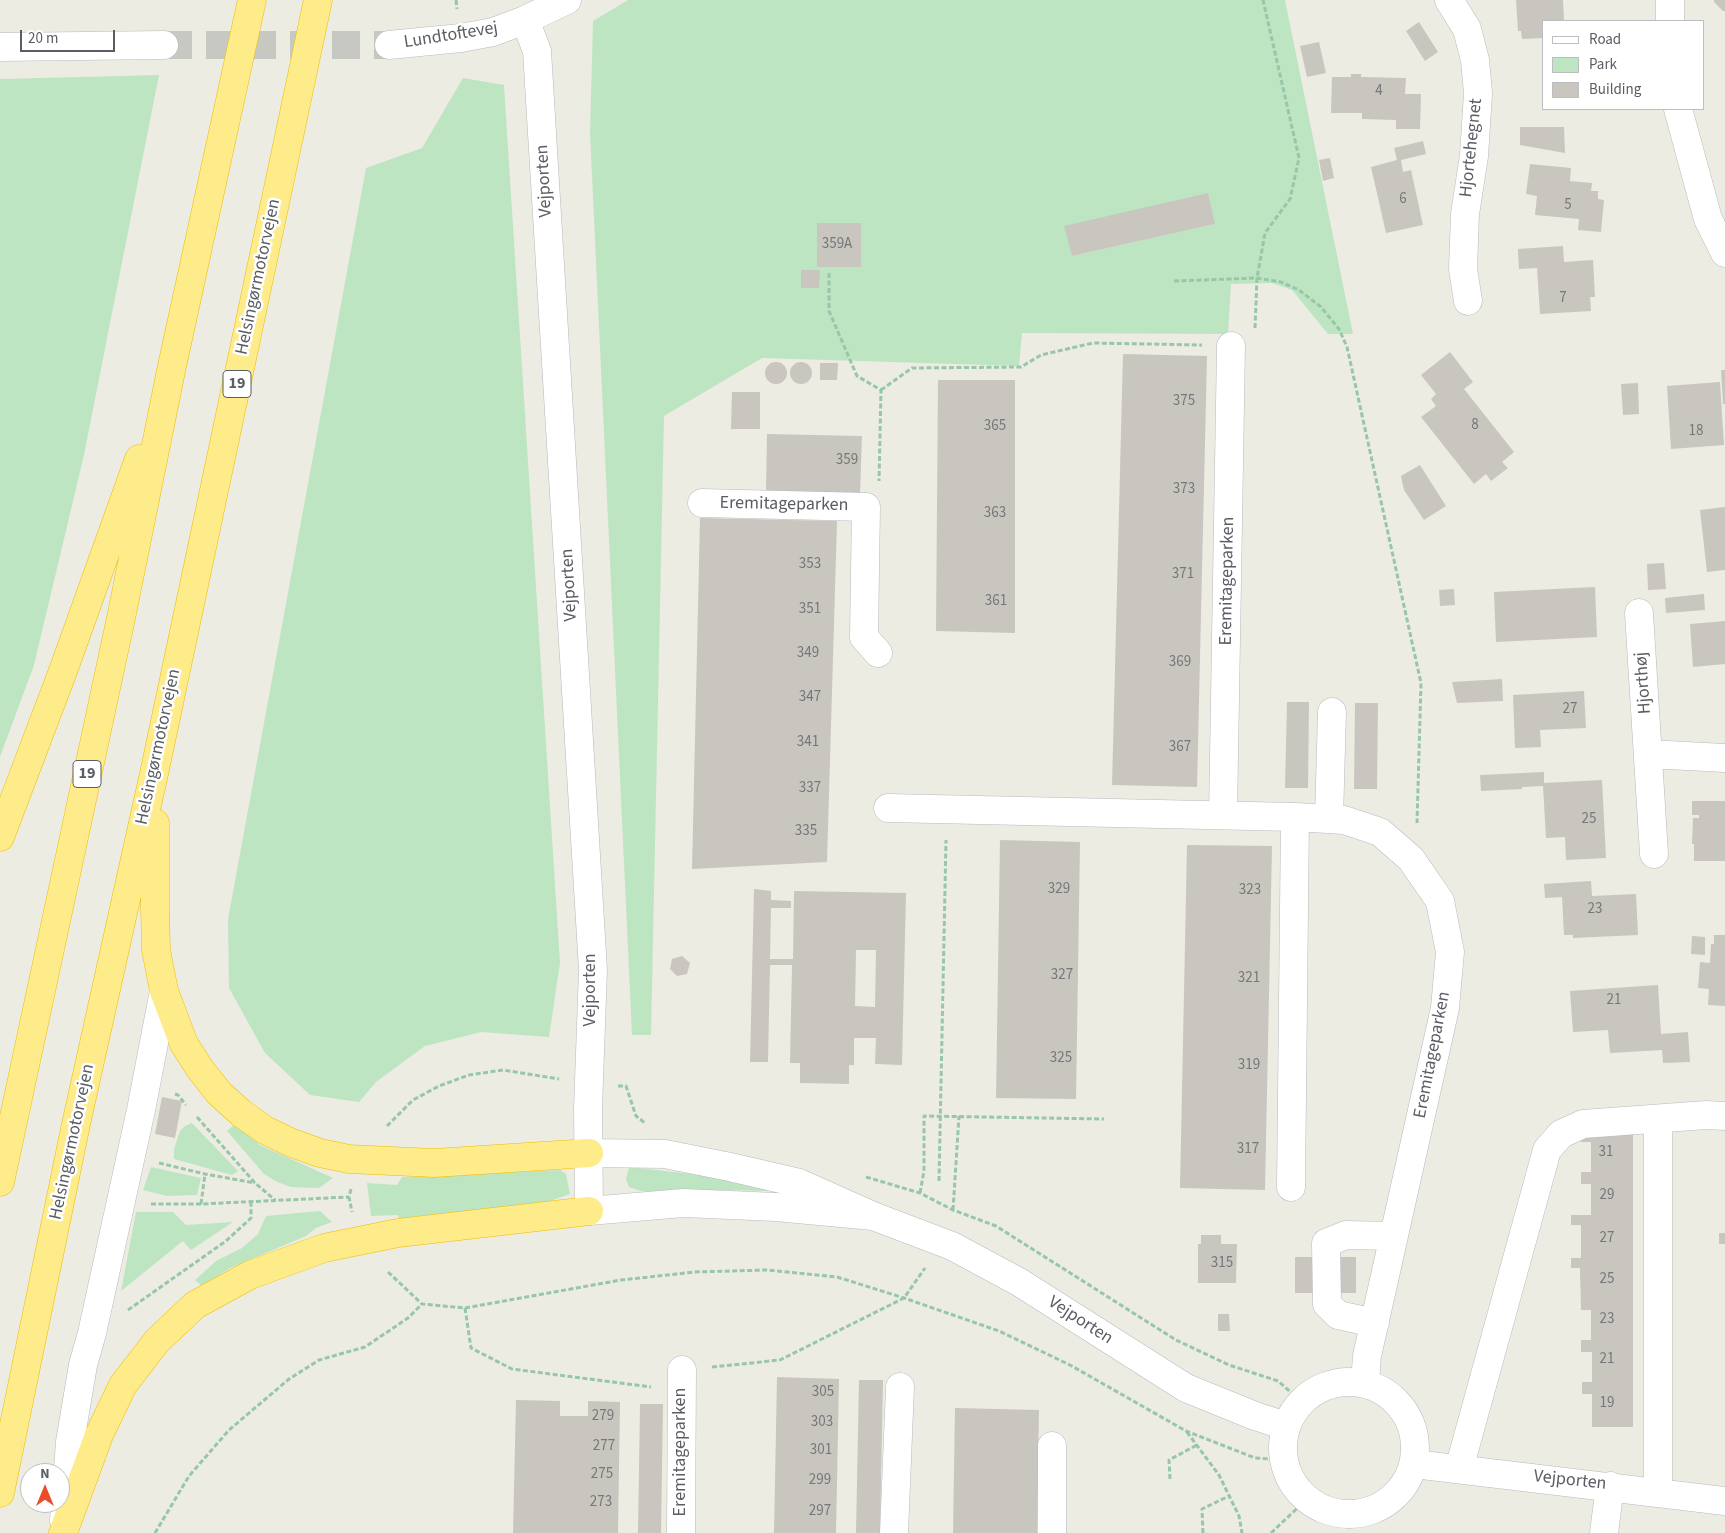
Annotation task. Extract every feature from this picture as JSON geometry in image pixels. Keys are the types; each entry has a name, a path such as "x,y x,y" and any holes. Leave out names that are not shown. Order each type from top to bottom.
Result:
{"highway":[{"name":"19","path":"0,1182 119,628 172,366 252,0"},
{"name":"Helsingørmotorvejen","path":"0,1493 76,1124 155,769 318,0"},
{"path":"1,839 67,662 172,366"},
{"path":"155,769 154,909 156,950 164,991 184,1044 200,1069 219,1093 241,1113 292,1143 320,1153 349,1159 434,1163 589,1153"},
{"path":"63,1532 99,1435 123,1385 157,1341 195,1305 250,1275 324,1248 398,1233 589,1211"}],"street":[{"name":"Lundtoftevej","path":"389,45 461,38 493,32 525,20 567,0"},
{"name":"Hjortehegnet","path":"1449,0 1467,29 1476,60 1478,93 1474,156 1465,214 1463,269 1468,301"},
{"path":"1670,0 1670,20"},
{"name":"Vejporten","path":"525,20 537,51 590,911 593,970 589,1084 589,1211 683,1204 776,1207 873,1216"},
{"path":"0,46 164,45"},
{"path":"1678,110 1708,219 1725,252"},
{"name":"Eremitageparken","path":"1223,816 1231,346"},
{"name":"Eremitageparken","path":"702,503 866,507 864,637 878,653"},
{"name":"Hjorthøj","path":"1640,613 1654,854"},
{"path":"1330,819 1332,712"},
{"path":"1648,754 1725,758"},
{"name":"Eremitageparken","path":"888,808 1295,817 1344,820 1380,832 1411,859 1440,901 1450,952 1445,1008 1367,1356 1365,1383"},
{"path":"1291,1188 1295,817"},
{"path":"63,1532 70,1442 83,1365 92,1333 141,1110 164,991"},
{"path":"1459,1469 1548,1150 1561,1134 1583,1124 1706,1114 1725,1116"},
{"path":"1658,1119 1658,1492"},
{"name":"Vejporten","path":"589,1153 665,1154 799,1183 873,1216 952,1246 1019,1282 1186,1388 1255,1416 1286,1426"},
{"path":"1375,1323 1338,1315 1327,1304 1326,1243 1346,1235 1394,1236"},
{"name":"Eremitageparken","path":"681,1533 682,1380"},
{"path":"1342,1382 1365,1383 1381,1390 1396,1400 1406,1413 1413,1429 1416,1447 1414,1464 1406,1482 1393,1498 1376,1508 1333,1523 1321,1508 1307,1499 1292,1482 1284,1460 1283,1444 1286,1426 1301,1402 1320,1388 1342,1382"},
{"path":"894,1533 900,1387"},
{"path":"1052,1446 1052,1533"},
{"name":"Vejporten","path":"1414,1464 1725,1500"},
{"path":"1604,1533 1610,1486"}],"path":[{"path":"881,390 912,368 1021,367 1041,355 1093,343 1254,347 1257,278 1265,233 1290,199 1299,158 1263,0"},
{"path":"829,273 829,311 857,376 881,390"},
{"path":"1174,281 1257,278 1281,282 1299,290 1321,307 1339,329 1347,347 1421,683 1418,814 1411,859"},
{"path":"866,507 879,492 881,390"},
{"path":"938,1181 947,810"},
{"path":"387,1126 413,1100 439,1086 469,1075 503,1070 589,1084"},
{"path":"171,1093 178,1095 255,1183 275,1200"},
{"path":"920,1193 924,1171 924,1116 1104,1119"},
{"path":"953,1210 959,1116"},
{"path":"151,1161 205,1174 255,1183"},
{"path":"201,1204 205,1174"},
{"path":"352,1183 349,1196 352,1214"},
{"path":"147,1204 201,1204 349,1196"},
{"path":"92,1333 110,1323 226,1241 251,1218 251,1201"},
{"path":"466,1308 470,1348 512,1369 682,1380 780,1360 904,1298 926,1265"},
{"path":"388,1272 422,1304 466,1308 621,1280 695,1272 766,1270 837,1277 999,1331 1070,1365 1186,1431 1255,1458 1284,1460"},
{"path":"155,1533 189,1476 237,1423 288,1379 319,1360 365,1347 408,1318 422,1304"},
{"path":"1186,1431 1219,1475 1239,1516 1242,1533"},
{"path":"1170,1479 1169,1460 1197,1445"},
{"path":"1203,1533 1202,1510 1229,1496"},
{"path":"1271,1533 1307,1499"}],"green space":[{"path":"628,0 1285,0 1353,334 1328,334 1292,290 1272,283 1231,284 1228,334 1022,333 1019,366 762,358 664,416 651,1035 632,1035 590,133 593,21","holes":["1208,194 1214,224 1072,256 1065,227","801,270 819,270 819,288 801,288"]},
{"path":"159,75 84,455 34,665 0,757 0,79"},
{"path":"463,78 504,85 560,963 549,1037 481,1032 425,1046 376,1082 359,1102 310,1095 265,1053 229,988 228,919 366,168 422,148"},
{"path":"192,1123 238,1171 232,1175 174,1159 174,1149 180,1131"},
{"path":"235,1124 260,1145 333,1178 319,1188 291,1187 277,1182 264,1174 227,1131"},
{"path":"151,1167 201,1178 197,1195 167,1196 143,1190"},
{"path":"629,1167 719,1177 769,1186 768,1191 724,1190 661,1193 641,1191 629,1187 626,1179"},
{"path":"560,1170 566,1174 570,1194 530,1208 400,1221 398,1215 371,1216 367,1183 397,1185 402,1177"},
{"path":"320,1211 332,1222 316,1228 306,1236 230,1268 202,1286 195,1280 216,1261 242,1248 258,1234 266,1216"},
{"path":"136,1212 173,1212 186,1225 233,1222 191,1250 183,1241 121,1291"}],"building":[{"path":"1516,0 1563,0 1564,20 1542,20 1542,38 1522,39 1521,31 1518,31"},
{"path":"1714,0 1725,0 1725,11 1714,2"},
{"path":"1419,22 1438,52 1425,61 1406,31"},
{"path":"1319,42 1326,73 1307,77 1300,46"},
{"path":"1351,74 1361,74 1361,77 1406,78 1405,94 1421,94 1420,129 1396,129 1396,120 1362,119 1362,113 1331,113 1332,77 1351,77"},
{"path":"1520,127 1564,127 1565,153 1520,145"},
{"path":"1423,141 1426,154 1401,160 1403,172 1411,170 1423,225 1386,233 1371,167 1397,160 1394,148"},
{"path":"1330,158 1334,178 1323,181 1319,160"},
{"path":"1530,164 1571,168 1570,181 1592,183 1591,191 1598,191 1598,199 1604,200 1601,232 1578,230 1579,219 1535,215 1537,196 1526,194"},
{"path":"1208,193 1215,224 1072,256 1064,226"},
{"path":"817,223 861,223 861,267 817,267"},
{"path":"1563,246 1564,262 1593,260 1595,297 1590,297 1591,311 1540,314 1537,268 1519,269 1518,249"},
{"path":"801,270 820,270 819,288 801,288"},
{"path":"1450,352 1473,382 1464,389 1514,452 1502,462 1508,468 1491,481 1486,474 1474,484 1421,417 1436,406 1431,399 1436,394 1421,375"},
{"path":"1123,354 1207,356 1197,787 1112,785"},
{"path":"776,362 784,365 787,373 784,381 776,384 768,381 765,373 768,365"},
{"path":"801,362 809,365 812,373 809,381 801,384 793,381 790,373 793,365"},
{"path":"820,363 838,363 837,380 820,380"},
{"path":"1721,370 1725,370 1725,404 1723,404"},
{"path":"938,380 1015,380 1015,633 936,631"},
{"path":"1720,382 1724,445 1671,449 1667,386"},
{"path":"1638,383 1639,414 1623,415 1621,384"},
{"path":"732,392 760,392 760,429 731,429"},
{"path":"767,434 862,436 860,493 766,491"},
{"path":"1420,465 1446,506 1424,520 1404,490 1401,476"},
{"path":"1725,507 1725,570 1707,572 1700,510"},
{"path":"700,518 837,521 827,862 692,869"},
{"path":"1664,563 1666,589 1648,590 1647,564"},
{"path":"1595,587 1597,637 1496,642 1494,592"},
{"path":"1454,589 1455,605 1440,606 1439,590"},
{"path":"1704,594 1705,610 1666,613 1665,598"},
{"path":"1725,621 1725,664 1693,667 1690,624"},
{"path":"1502,679 1503,701 1457,703 1452,682"},
{"path":"1584,691 1586,728 1540,730 1541,747 1515,748 1513,695"},
{"path":"1287,702 1309,702 1308,788 1285,788"},
{"path":"1355,703 1378,703 1377,789 1354,789"},
{"path":"1544,772 1544,783 1602,780 1606,858 1566,860 1565,837 1546,838 1543,786 1481,791 1480,775"},
{"path":"1692,801 1725,801 1725,861 1694,861 1694,844 1692,844 1693,818 1699,818 1699,815 1692,815"},
{"path":"1000,840 1080,842 1076,1099 996,1098"},
{"path":"1187,845 1272,846 1265,1190 1180,1188"},
{"path":"1591,881 1592,896 1636,894 1638,935 1573,938 1573,935 1564,935 1562,897 1545,898 1544,884"},
{"path":"754,889 771,891 771,900 791,901 791,908 771,908 770,959 793,959 794,891 906,893 902,1065 875,1064 876,1038 854,1038 854,1065 849,1065 849,1084 800,1083 800,1063 790,1063 792,965 770,965 768,1062 750,1062","holes":["856,950 876,950 875,1007 855,1006"]},
{"path":"1714,935 1725,935 1725,1006 1708,1005 1709,989 1698,988 1700,962 1710,963 1711,944 1714,944"},
{"path":"1692,936 1705,937 1705,955 1691,954"},
{"path":"682,956 690,963 687,974 677,976 670,969 672,959"},
{"path":"1658,985 1661,1034 1688,1032 1690,1062 1663,1063 1662,1050 1610,1053 1608,1030 1573,1032 1570,991"},
{"path":"162,1097 182,1101 175,1138 155,1134"},
{"path":"1581,1129 1633,1129 1633,1427 1592,1427 1592,1394 1582,1394 1582,1382 1592,1382 1592,1352 1581,1352 1581,1340 1591,1340 1591,1310 1581,1310 1580,1268 1571,1268 1571,1258 1581,1258 1581,1225 1571,1225 1571,1215 1591,1215 1591,1184 1581,1184 1581,1172 1591,1172 1591,1142 1581,1142"},
{"path":"1719,1233 1725,1233 1725,1244 1719,1244"},
{"path":"1201,1235 1221,1235 1221,1244 1237,1244 1236,1283 1198,1283 1198,1244 1201,1244"},
{"path":"1295,1257 1356,1257 1356,1293 1295,1293"},
{"path":"1218,1314 1229,1314 1230,1331 1218,1331"},
{"path":"777,1377 839,1379 836,1533 774,1533"},
{"path":"859,1380 883,1380 880,1533 856,1533"},
{"path":"516,1400 560,1401 560,1416 588,1416 588,1401 620,1402 618,1533 513,1533"},
{"path":"640,1404 663,1404 661,1533 638,1533"},
{"path":"955,1408 1039,1410 1037,1533 953,1533"}],"tunnel":[{"path":"164,45 389,45"}]}
